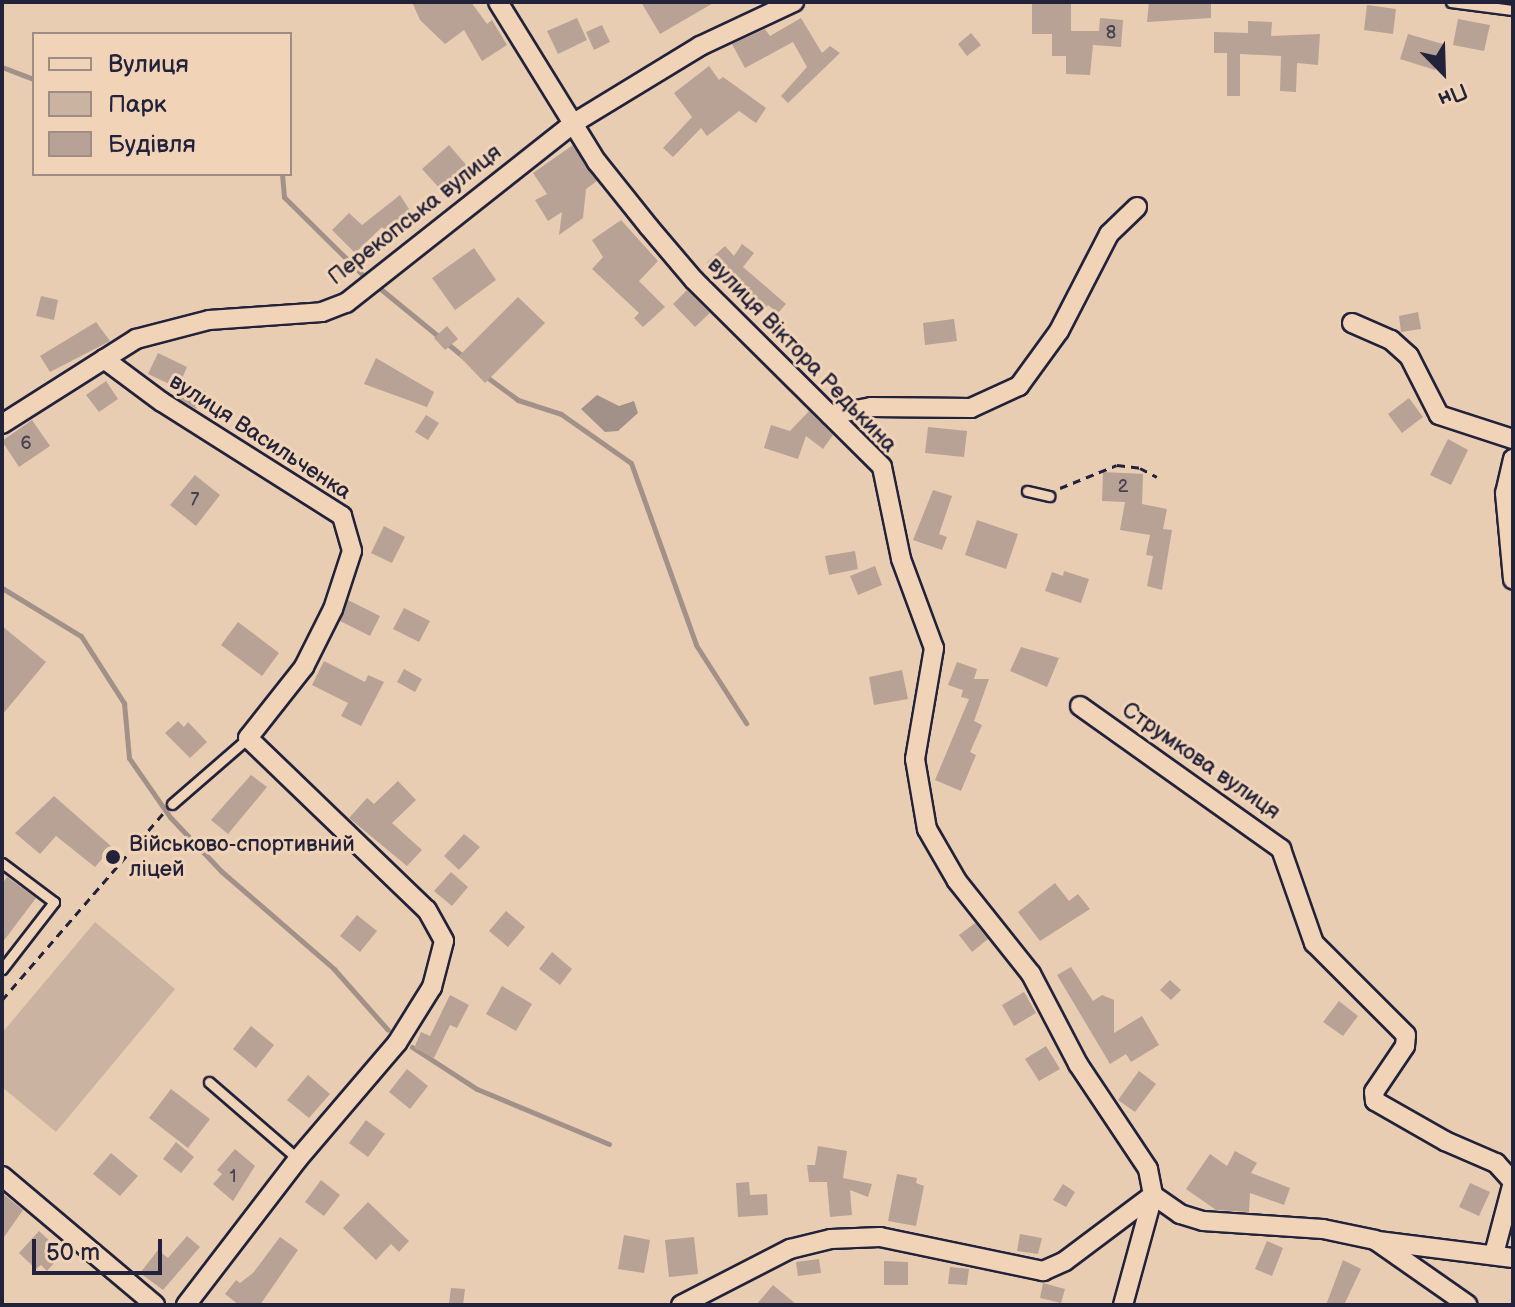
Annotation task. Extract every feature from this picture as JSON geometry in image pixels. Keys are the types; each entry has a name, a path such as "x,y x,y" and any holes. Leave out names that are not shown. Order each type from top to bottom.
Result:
{"street":[{"name":"вулиця Віктора Редькина","path":"498,2 606,175 694,280 882,467 898,547 934,648 915,759 927,829 957,881 1031,974 1078,1064 1148,1169 1153,1195"},
{"name":"Перекопська вулиця","path":"2,424 136,339 209,320 322,312 346,303 574,123 700,46 794,2"},
{"path":"830,415 871,407 971,408 1019,386 1059,331 1109,234 1137,207"},
{"path":"1352,323 1391,340 1409,356 1439,415 1513,439"},
{"name":"вулиця Васильченка","path":"104,359 162,402 342,516 352,551 333,609 304,667 248,738"},
{"path":"1513,459 1505,493 1513,580"},
{"name":"Струмкова вулиця","path":"1080,706 1281,849 1314,943 1402,1024 1406,1035 1405,1046 1374,1092 1375,1101 1445,1141 1496,1163 1513,1182 1494,1254"},
{"path":"186,1305 298,1159 397,1043 432,987 444,941 427,910 248,738"},
{"path":"2,1176 144,1302"},
{"path":"1153,1195 1180,1214 1203,1221 1323,1229 1375,1240 1513,1258"},
{"path":"681,1305 790,1249 831,1239 880,1237 1043,1271 1065,1261 1153,1195"},
{"path":"1123,1305 1153,1195"},
{"path":"1375,1240 1468,1305"}],"lane":[{"path":"1451,2 1513,10"},
{"path":"1027,491 1049,496"},
{"path":"172,804 248,738"},
{"path":"2,863 54,902 2,969"},
{"path":"209,1082 298,1159"}],"path":[{"path":"1049,496 1103,467 1128,464 1157,477"},
{"path":"2,1000 172,804"}],"green space":[{"path":"95,922 175,989 56,1132 2,1087 2,1033"}],"shaded area":[{"path":"597,395 619,406 634,401 638,413 618,431 605,432 581,409"}],"building":[{"path":"412,2 471,2 487,24 492,20 507,45 482,61 464,30 445,44 420,20"},
{"path":"641,2 715,2 660,34"},
{"path":"1032,2 1071,2 1071,31 1099,31 1100,18 1123,20 1121,47 1093,45 1090,75 1066,74 1066,56 1052,56 1052,34 1032,34"},
{"path":"1149,2 1211,2 1211,18 1147,22"},
{"path":"1367,5 1396,9 1393,34 1364,30"},
{"path":"577,18 587,40 558,54 547,31"},
{"path":"801,18 822,53 830,46 840,53 788,103 781,96 807,67 793,42 745,68 732,44 765,29 770,36"},
{"path":"1458,19 1490,25 1484,51 1453,45"},
{"path":"1248,21 1272,22 1271,36 1320,34 1318,65 1297,63 1296,92 1280,91 1281,56 1240,54 1240,96 1227,96 1227,53 1214,53 1214,32 1248,33"},
{"path":"602,25 610,42 594,50 586,32"},
{"path":"971,33 981,45 967,56 958,44"},
{"path":"1408,34 1443,44 1435,70 1400,59"},
{"path":"709,66 719,80 723,77 766,108 756,123 739,111 707,136 701,128 673,157 663,148 692,117 674,93"},
{"path":"449,145 468,167 441,190 422,169"},
{"path":"573,145 597,181 586,189 583,218 559,235 562,212 548,221 535,200 547,194 533,173"},
{"path":"400,195 416,220 392,239 382,227 355,253 332,230 349,213 362,225"},
{"path":"621,220 658,261 639,281 665,307 643,327 634,318 639,313 592,269 603,257 592,240"},
{"path":"742,244 754,253 743,267 786,304 778,313 768,305 760,315 744,300 751,292 729,273 722,279 707,262 725,246 734,256"},
{"path":"474,248 496,280 455,310 432,278"},
{"path":"687,290 710,313 695,327 673,304"},
{"path":"41,296 58,300 54,320 36,316"},
{"path":"518,297 545,323 485,383 459,356"},
{"path":"1418,312 1421,329 1401,332 1399,316"},
{"path":"954,319 957,341 925,345 923,323"},
{"path":"96,322 110,341 50,372 40,356"},
{"path":"447,326 458,339 445,350 434,338"},
{"path":"158,353 187,367 178,388 148,374"},
{"path":"376,358 434,392 427,407 364,384"},
{"path":"106,381 118,399 99,412 86,395"},
{"path":"188,383 206,392 196,409 179,399"},
{"path":"1409,398 1423,417 1402,433 1388,414"},
{"path":"809,411 833,435 823,449 806,436 798,459 764,448 771,425 790,431"},
{"path":"426,415 439,423 428,440 415,432"},
{"path":"32,420 50,446 19,467 2,441"},
{"path":"928,427 967,431 964,457 925,453"},
{"path":"1448,439 1468,450 1451,485 1430,475"},
{"path":"1103,472 1143,474 1142,504 1167,509 1163,529 1172,530 1162,590 1147,586 1153,556 1146,555 1150,535 1120,530 1125,502 1102,501"},
{"path":"195,475 220,495 196,526 170,505"},
{"path":"933,490 952,496 939,534 947,537 942,550 913,540"},
{"path":"977,520 1018,534 1006,569 965,555"},
{"path":"384,526 405,537 392,563 371,553"},
{"path":"855,551 858,569 829,575 825,556"},
{"path":"875,566 882,585 858,595 850,576"},
{"path":"1064,571 1089,579 1081,603 1045,591 1052,572 1063,576"},
{"path":"348,600 380,616 370,636 340,621"},
{"path":"404,608 430,621 419,642 393,629"},
{"path":"238,622 279,653 262,676 221,645"},
{"path":"2,626 46,662 2,715"},
{"path":"1021,647 1059,658 1047,687 1010,671"},
{"path":"324,661 365,682 368,675 384,682 361,726 341,716 348,703 312,685"},
{"path":"957,662 977,669 974,679 989,679 974,721 982,725 970,752 976,755 961,791 935,780 969,699 961,697 963,690 948,685"},
{"path":"404,669 422,679 415,692 397,682"},
{"path":"902,670 908,699 874,705 869,677"},
{"path":"178,721 184,727 188,722 207,742 190,758 165,733"},
{"path":"251,775 267,787 228,834 211,820"},
{"path":"398,781 416,800 392,823 422,850 407,866 349,818 367,798 374,804"},
{"path":"54,796 112,847 95,867 56,836 40,854 15,833"},
{"path":"464,834 480,847 459,870 444,856"},
{"path":"451,872 468,887 452,906 434,891"},
{"path":"7,877 36,898 2,943 2,884"},
{"path":"1055,883 1069,901 1078,894 1090,909 1040,941 1018,912"},
{"path":"506,911 525,927 508,947 489,931"},
{"path":"357,915 377,931 360,952 340,936"},
{"path":"975,923 988,939 972,952 959,935"},
{"path":"552,952 572,969 560,985 539,969"},
{"path":"1071,967 1093,1001 1102,995 1114,1000 1114,1033 1142,1016 1159,1045 1131,1062 1126,1054 1110,1064 1057,975"},
{"path":"1170,980 1181,990 1171,1000 1160,990"},
{"path":"502,986 532,1004 516,1031 486,1014"},
{"path":"1024,992 1036,1013 1014,1026 1002,1005"},
{"path":"450,995 469,1005 457,1028 450,1025 434,1058 414,1048 421,1032 430,1036"},
{"path":"1339,1001 1358,1016 1343,1036 1323,1022"},
{"path":"251,1026 274,1045 256,1068 233,1049"},
{"path":"1046,1046 1060,1069 1039,1081 1025,1059"},
{"path":"407,1069 428,1086 410,1109 389,1092"},
{"path":"1139,1071 1156,1084 1135,1112 1118,1100"},
{"path":"308,1075 330,1094 309,1118 287,1100"},
{"path":"171,1089 210,1119 188,1148 149,1118"},
{"path":"366,1120 385,1134 368,1157 349,1143"},
{"path":"176,1142 194,1157 181,1173 163,1159"},
{"path":"818,1146 847,1151 843,1178 872,1184 868,1197 850,1190 852,1215 830,1217 827,1182 809,1182 807,1165 815,1165"},
{"path":"235,1149 255,1166 233,1201 213,1184 222,1174 217,1170"},
{"path":"1235,1151 1257,1163 1251,1173 1290,1188 1284,1205 1250,1193 1249,1212 1216,1210 1186,1189 1210,1154 1227,1166"},
{"path":"111,1153 138,1176 120,1196 93,1174"},
{"path":"897,1174 917,1178 916,1183 924,1186 916,1226 888,1221"},
{"path":"321,1180 340,1195 324,1216 305,1202"},
{"path":"749,1182 750,1195 767,1194 768,1215 738,1217 736,1183"},
{"path":"1470,1183 1490,1192 1479,1216 1459,1207"},
{"path":"1063,1184 1075,1192 1066,1207 1053,1200"},
{"path":"2,1193 23,1210 2,1240"},
{"path":"368,1202 409,1241 399,1252 391,1244 376,1260 343,1228"},
{"path":"39,1231 63,1253 47,1271 41,1265 36,1269 19,1253"},
{"path":"1020,1234 1042,1238 1038,1254 1017,1251"},
{"path":"624,1235 650,1240 644,1273 618,1269"},
{"path":"187,1236 200,1247 163,1290 140,1273 158,1250 168,1258"},
{"path":"280,1237 298,1250 260,1305 239,1305 225,1294 236,1280 240,1283 253,1273"},
{"path":"694,1237 698,1274 669,1277 665,1240"},
{"path":"1267,1241 1283,1248 1272,1276 1255,1269"},
{"path":"819,1259 821,1273 798,1276 796,1262"},
{"path":"1343,1260 1361,1269 1344,1305 1326,1305"},
{"path":"884,1261 908,1262 908,1285 884,1285"},
{"path":"950,1267 969,1269 967,1285 948,1284"},
{"path":"1043,1283 1065,1289 1061,1303 1040,1298"},
{"path":"773,1285 797,1305 756,1305"},
{"path":"451,1288 465,1289 463,1305 449,1303"}],"waterway":[{"path":"2,67 32,78"},
{"path":"282,176 284,197 368,280"},
{"path":"377,286 465,358"},
{"path":"484,375 518,400 561,414 631,463 696,645 746,723"},
{"path":"2,588 81,636 124,703 129,758 170,817 221,871 334,969 388,1030"},
{"path":"412,1047 477,1089 609,1144"}],"place":[{"name":"Військово-спортивний ліцей","path":"113,857"}]}
